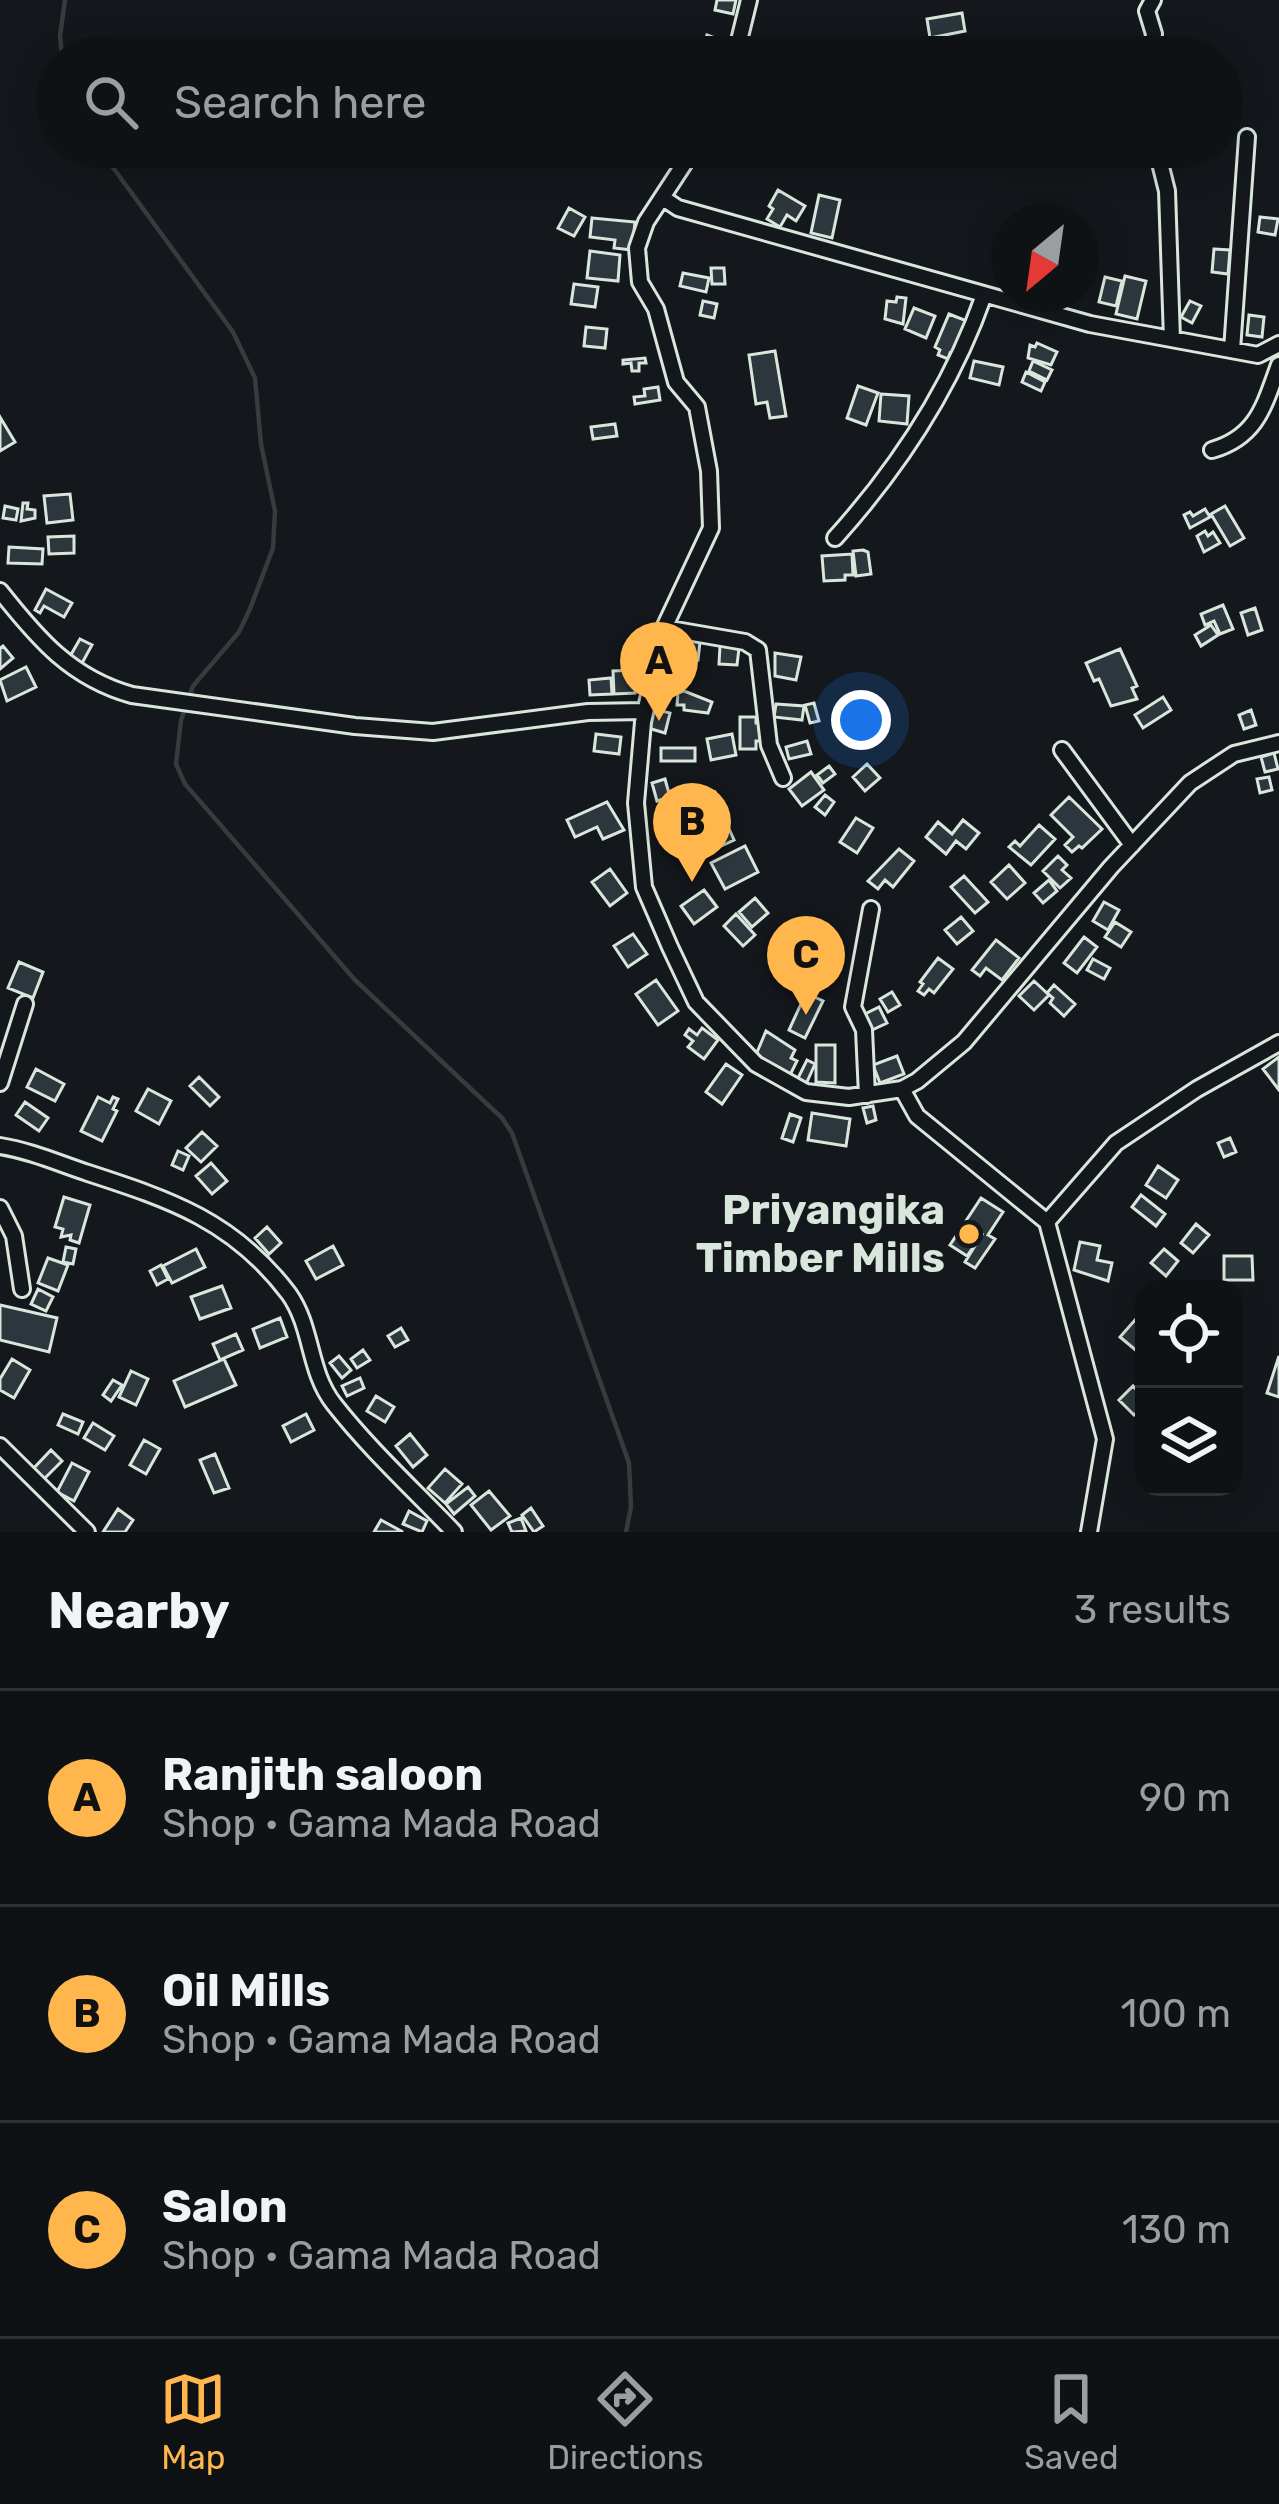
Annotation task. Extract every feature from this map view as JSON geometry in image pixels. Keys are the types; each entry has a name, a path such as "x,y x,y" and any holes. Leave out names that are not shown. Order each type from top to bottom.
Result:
{"street":[{"path":"740,36 749,0"},
{"path":"1153,0 1147,11 1154,36"},
{"path":"1232,350 1246,136"},
{"path":"682,168 646,222 637,248 640,282 656,309 676,382 697,407 709,471 711,528 664,628 645,711 636,803 644,886 696,1002 756,1064 806,1092 849,1097 902,1089 964,1042 1132,844 1205,773 1234,754 1279,743"},
{"path":"1161,168 1167,191 1172,339"},
{"path":"664,198 678,208 1090,324 1258,355 1277,345 1279,364 1249,430 1236,443 1212,450"},
{"path":"835,538 904,455 965,349 984,295"},
{"path":"0,591 47,649 72,670 102,687 132,695 433,732 565,714 645,711"},
{"path":"664,628 745,642 758,650 769,745 783,778"},
{"path":"1062,749 1132,844"},
{"path":"866,1095 864,1030 853,1007 871,909"},
{"path":"0,1083 25,1004"},
{"path":"1047,1222 1117,1142 1279,1043"},
{"path":"902,1089 917,1116 1047,1222 1105,1439 1089,1532"},
{"path":"0,1146 152,1193 224,1228 290,1296 304,1324 314,1372 334,1404 454,1532"},
{"path":"0,1208 14,1236 22,1289"},
{"path":"0,1446 87,1532"}],"building":[{"path":"717,0 736,0 733,14 715,10"},
{"path":"962,13 965,31 930,36 927,19"},
{"path":"778,190 805,206 796,221 787,215 780,227 767,219"},
{"path":"819,195 840,200 832,238 811,233"},
{"path":"569,208 585,217 574,236 558,228"},
{"path":"1260,217 1278,219 1275,235 1258,232"},
{"path":"592,218 635,222 632,250 614,248 615,240 590,237"},
{"path":"1214,249 1230,250 1228,274 1212,272"},
{"path":"590,251 620,255 618,281 587,278"},
{"path":"711,268 724,268 725,284 712,284"},
{"path":"683,273 709,278 706,292 680,286"},
{"path":"1125,276 1146,281 1137,319 1116,314"},
{"path":"1105,277 1122,281 1116,306 1099,302"},
{"path":"574,284 598,287 595,307 571,304"},
{"path":"897,297 906,298 903,324 885,319 887,301 896,302"},
{"path":"703,301 717,304 714,318 700,315"},
{"path":"1190,301 1201,306 1192,323 1181,317"},
{"path":"914,308 935,316 926,338 905,329"},
{"path":"949,314 967,321 948,359 938,355 940,350 935,347"},
{"path":"1249,315 1264,317 1262,337 1247,335"},
{"path":"586,327 607,329 605,348 584,346"},
{"path":"1037,343 1057,352 1051,365 1028,358 1030,345"},
{"path":"775,351 786,416 770,418 767,402 756,404 749,355"},
{"path":"645,358 639,371 632,371 631,363 623,364 623,360"},
{"path":"974,361 1003,367 999,385 970,378"},
{"path":"1033,361 1052,370 1047,380 1029,371"},
{"path":"1026,372 1045,382 1041,391 1022,382"},
{"path":"858,386 878,393 866,425 847,418"},
{"path":"658,387 660,400 635,404 634,397 645,396 644,389"},
{"path":"881,394 909,396 907,424 879,421"},
{"path":"0,417 15,442 0,451"},
{"path":"615,424 617,436 593,439 591,427"},
{"path":"70,494 73,520 47,523 44,496"},
{"path":"23,503 35,510 35,518 21,521"},
{"path":"5,506 18,509 16,520 3,518"},
{"path":"1225,506 1244,538 1230,546 1211,514"},
{"path":"1205,509 1210,517 1190,528 1184,515"},
{"path":"1205,531 1208,536 1213,532 1220,543 1204,552 1197,536"},
{"path":"74,536 74,553 49,554 48,537"},
{"path":"9,547 43,549 42,564 8,563"},
{"path":"853,551 868,552 871,574 856,576"},
{"path":"852,554 853,575 824,581 822,556"},
{"path":"46,589 72,603 64,617 44,606 40,613 35,610"},
{"path":"1223,605 1233,629 1220,634 1214,621 1205,625 1201,614"},
{"path":"1255,608 1262,630 1248,635 1241,613"},
{"path":"1211,625 1218,635 1201,646 1195,635"},
{"path":"673,637 700,642 698,660 670,656"},
{"path":"80,639 92,645 81,665 69,658"},
{"path":"720,646 739,648 737,665 719,664"},
{"path":"0,648 13,658 0,669"},
{"path":"1120,649 1137,686 1132,688 1137,699 1111,706 1086,663"},
{"path":"775,653 801,657 796,680 775,676"},
{"path":"26,667 36,687 7,701 0,680"},
{"path":"635,670 635,693 614,694 613,671"},
{"path":"611,678 612,694 590,695 589,680"},
{"path":"678,693 712,702 708,713 677,705"},
{"path":"1163,697 1171,710 1143,728 1135,715"},
{"path":"814,703 819,721 810,723 805,705"},
{"path":"776,704 804,706 802,720 774,717"},
{"path":"654,709 670,713 665,733 648,728"},
{"path":"1251,710 1256,725 1244,729 1239,715"},
{"path":"740,717 756,717 756,723 761,723 756,749 740,749"},
{"path":"596,734 621,737 619,754 594,751"},
{"path":"732,734 736,755 711,760 707,739"},
{"path":"807,741 811,754 789,759 786,747"},
{"path":"661,748 695,748 695,761 661,761"},
{"path":"1274,753 1278,769 1265,772 1261,757"},
{"path":"867,764 880,778 865,791 853,777"},
{"path":"829,766 835,774 823,783 817,775"},
{"path":"811,772 824,790 802,806 789,789"},
{"path":"1269,777 1272,790 1260,793 1257,779"},
{"path":"665,779 670,797 657,801 652,783"},
{"path":"715,792 722,810 669,831 662,813"},
{"path":"825,795 834,802 825,815 815,807"},
{"path":"1069,797 1102,829 1072,852 1065,845 1073,837 1051,815"},
{"path":"607,802 624,830 603,839 597,827 575,837 567,820"},
{"path":"722,813 734,840 700,856 687,829"},
{"path":"856,818 873,828 857,853 840,842"},
{"path":"963,820 979,833 966,849 956,841 946,854 926,837 938,822 952,834"},
{"path":"1039,825 1055,839 1031,865 1009,847 1015,841 1020,846"},
{"path":"745,846 758,872 725,889 711,863"},
{"path":"899,849 914,861 893,887 885,880 878,889 868,881"},
{"path":"1058,856 1067,865 1062,870 1071,878 1060,888 1043,871"},
{"path":"1009,865 1025,883 1007,899 991,882"},
{"path":"610,869 627,893 610,906 592,882"},
{"path":"964,876 988,902 975,913 951,887"},
{"path":"1049,880 1057,891 1043,903 1034,893"},
{"path":"704,890 717,907 694,924 681,906"},
{"path":"755,898 768,913 752,927 739,912"},
{"path":"1104,902 1119,910 1108,930 1093,921"},
{"path":"736,914 755,935 743,946 724,926"},
{"path":"961,917 973,931 957,944 945,930"},
{"path":"1115,922 1131,932 1121,947 1105,937"},
{"path":"633,934 647,954 628,967 614,946"},
{"path":"1084,937 1097,947 1077,973 1064,963"},
{"path":"996,940 1019,958 1002,980 986,968 980,976 972,970"},
{"path":"938,958 953,969 934,993 929,989 924,995 918,991 920,982"},
{"path":"1093,959 1110,968 1104,979 1087,970"},
{"path":"19,962 43,972 33,998 8,988"},
{"path":"656,980 678,1011 658,1025 636,994"},
{"path":"1034,981 1049,995 1034,1010 1019,996"},
{"path":"1054,985 1075,1004 1064,1016 1050,1003 1053,998 1047,993"},
{"path":"892,992 900,1005 888,1012 880,999"},
{"path":"806,993 823,1001 805,1038 789,1030"},
{"path":"879,1007 887,1023 872,1030 865,1014"},
{"path":"702,1028 718,1040 704,1059 688,1047 693,1041 685,1035 689,1029 697,1035"},
{"path":"766,1031 795,1050 791,1058 797,1061 790,1075 755,1057"},
{"path":"816,1045 835,1045 835,1083 816,1082"},
{"path":"897,1056 904,1074 880,1083 873,1065"},
{"path":"1279,1057 1279,1090 1263,1069"},
{"path":"807,1060 815,1064 806,1084 797,1080"},
{"path":"726,1064 742,1075 722,1104 706,1092"},
{"path":"36,1069 64,1084 55,1101 27,1087"},
{"path":"199,1077 219,1097 210,1106 190,1086"},
{"path":"148,1089 171,1101 159,1124 136,1111"},
{"path":"98,1097 110,1103 113,1097 118,1099 102,1141 81,1131"},
{"path":"25,1102 48,1118 39,1131 16,1115"},
{"path":"873,1106 876,1120 867,1123 863,1108"},
{"path":"812,1113 850,1119 846,1146 808,1140"},
{"path":"790,1114 801,1118 793,1142 782,1138"},
{"path":"202,1132 217,1146 201,1162 186,1148"},
{"path":"1230,1138 1236,1152 1224,1157 1218,1143"},
{"path":"178,1151 189,1156 183,1170 172,1165"},
{"path":"211,1163 227,1181 212,1194 196,1176"},
{"path":"1158,1166 1178,1180 1166,1198 1146,1185"},
{"path":"1141,1195 1165,1214 1156,1226 1132,1207"},
{"path":"64,1197 90,1205 79,1243 70,1240 71,1235 61,1237 63,1229 55,1227"},
{"name":"Priyangika Timber Mills","path":"981,1198 1003,1212 988,1235 995,1239 975,1268 965,1262 983,1233 967,1256 950,1245"},
{"path":"1196,1224 1209,1235 1193,1253 1181,1243"},
{"path":"267,1227 281,1243 269,1254 255,1238"},
{"path":"1080,1242 1100,1246 1097,1260 1112,1263 1108,1281 1074,1270"},
{"path":"333,1246 343,1265 316,1279 306,1261"},
{"path":"66,1247 76,1249 73,1264 63,1262"},
{"path":"196,1249 205,1267 172,1283 163,1266"},
{"path":"1164,1249 1178,1261 1166,1276 1151,1263"},
{"path":"1224,1256 1252,1256 1253,1280 1224,1280"},
{"path":"48,1258 68,1265 58,1291 38,1283"},
{"path":"161,1265 168,1279 157,1285 150,1271"},
{"path":"222,1286 231,1308 200,1319 191,1297"},
{"path":"38,1289 53,1297 46,1311 31,1304"},
{"path":"0,1305 57,1318 49,1352 0,1340"},
{"path":"280,1318 287,1337 260,1348 253,1329"},
{"path":"1135,1320 1135,1350 1120,1337"},
{"path":"401,1328 408,1340 395,1347 388,1336"},
{"path":"236,1334 243,1350 220,1360 213,1344"},
{"path":"363,1350 370,1360 357,1368 351,1359"},
{"path":"339,1356 351,1370 342,1378 330,1363"},
{"path":"1279,1356 1279,1397 1267,1393"},
{"path":"12,1359 30,1370 14,1398 0,1390 0,1379"},
{"path":"224,1359 236,1385 185,1407 174,1381"},
{"path":"131,1371 148,1379 136,1405 119,1397"},
{"path":"360,1378 364,1388 347,1396 342,1386"},
{"path":"113,1380 122,1385 111,1401 103,1395"},
{"path":"1133,1386 1135,1414 1134,1415 1119,1400"},
{"path":"376,1396 394,1407 385,1422 367,1411"},
{"path":"63,1414 83,1422 78,1434 58,1425"},
{"path":"306,1414 314,1430 291,1442 283,1426"},
{"path":"93,1423 114,1436 105,1450 84,1438"},
{"path":"410,1434 427,1455 413,1467 396,1446"},
{"path":"144,1440 160,1449 146,1474 130,1465"},
{"path":"51,1450 62,1461 44,1479 33,1469"},
{"path":"215,1454 229,1488 214,1493 200,1460"},
{"path":"72,1463 89,1472 74,1501 57,1492"},
{"path":"445,1469 462,1484 445,1503 428,1488"},
{"path":"468,1487 475,1496 454,1514 446,1504"},
{"path":"489,1491 510,1516 491,1530 471,1505"},
{"path":"531,1508 543,1526 534,1532 522,1515"},
{"path":"118,1509 133,1520 125,1532 103,1532"},
{"path":"409,1511 427,1521 422,1532 403,1524"},
{"path":"521,1518 526,1531 512,1532 508,1523"},
{"path":"381,1520 403,1532 374,1532"}],"waterway":[{"path":"60,36 65,0"},
{"path":"113,168 233,332 255,378 261,444 275,511 273,548 250,609 239,632 193,686 181,720 176,764 185,784 355,980 502,1118 512,1133 629,1463 631,1507 626,1532"}],"place":[{"name":"Ranjith saloon","path":"659,721"},
{"name":"Oil Mills","path":"692,882"},
{"name":"Salon","path":"806,1015"},
{"name":"Priyangika Timber Mills","path":"969,1234"}]}
